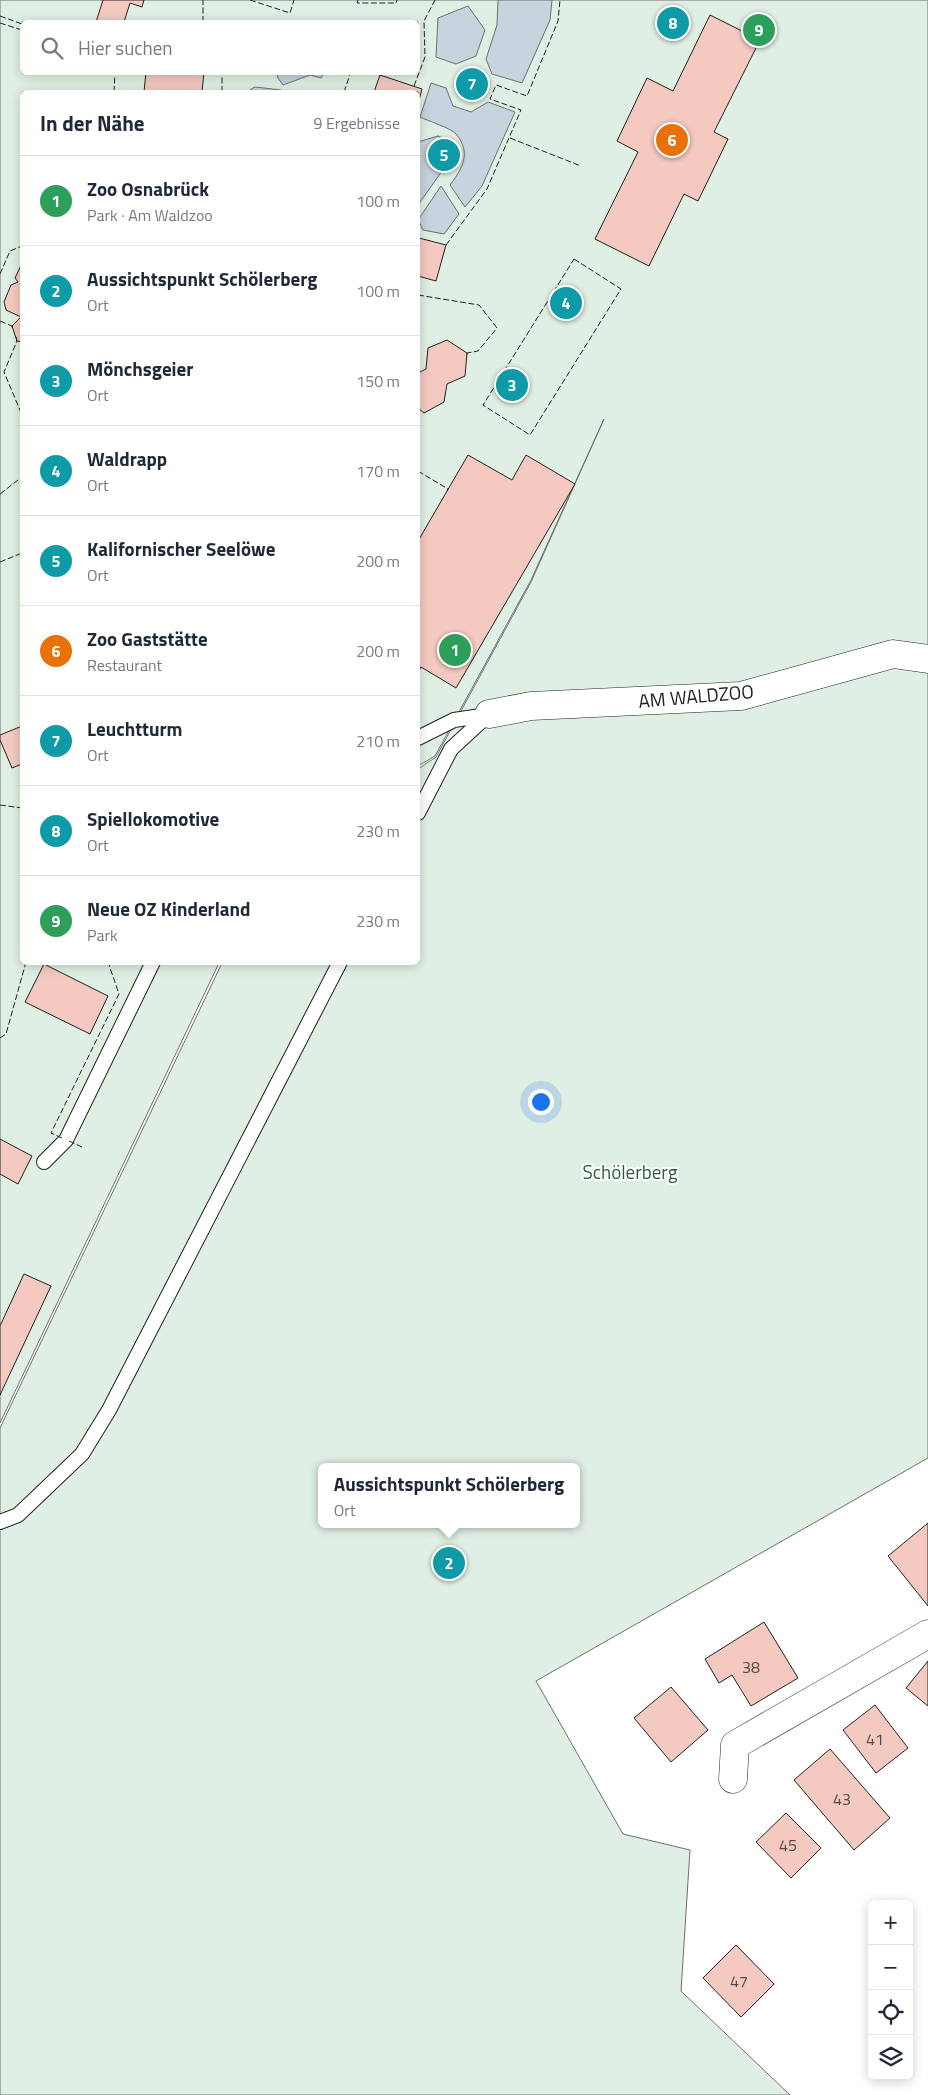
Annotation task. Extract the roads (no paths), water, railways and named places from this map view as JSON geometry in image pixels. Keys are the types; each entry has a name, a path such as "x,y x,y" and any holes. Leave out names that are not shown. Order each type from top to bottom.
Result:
{"street":[{"name":"AM WALDZOO","path":"489,714 531,706 742,696 894,654 928,659"},
{"path":"733,1779 735,1745 928,1634"}],"lane":[{"path":"420,737 454,720 489,714"},
{"path":"420,809 451,749 489,714"},
{"path":"44,1162 66,1140 152,965"},
{"path":"0,1522 18,1515 82,1454 109,1410 338,965"}],"place":[{"name":"Spiellokomotive","path":"673,23"},
{"name":"Neue OZ Kinderland","path":"759,30"},
{"name":"Leuchtturm","path":"472,84"},
{"name":"Zoo Gaststätte","path":"672,140"},
{"name":"Kalifornischer Seelöwe","path":"444,155"},
{"name":"Waldrapp","path":"566,303"},
{"name":"Mönchsgeier","path":"512,385"},
{"name":"Zoo Osnabrück","path":"455,650"},
{"name":"Aussichtspunkt Schölerberg","path":"449,1563"}],"park label":[{"name":"Schölerberg","path":"630,1172"}]}
